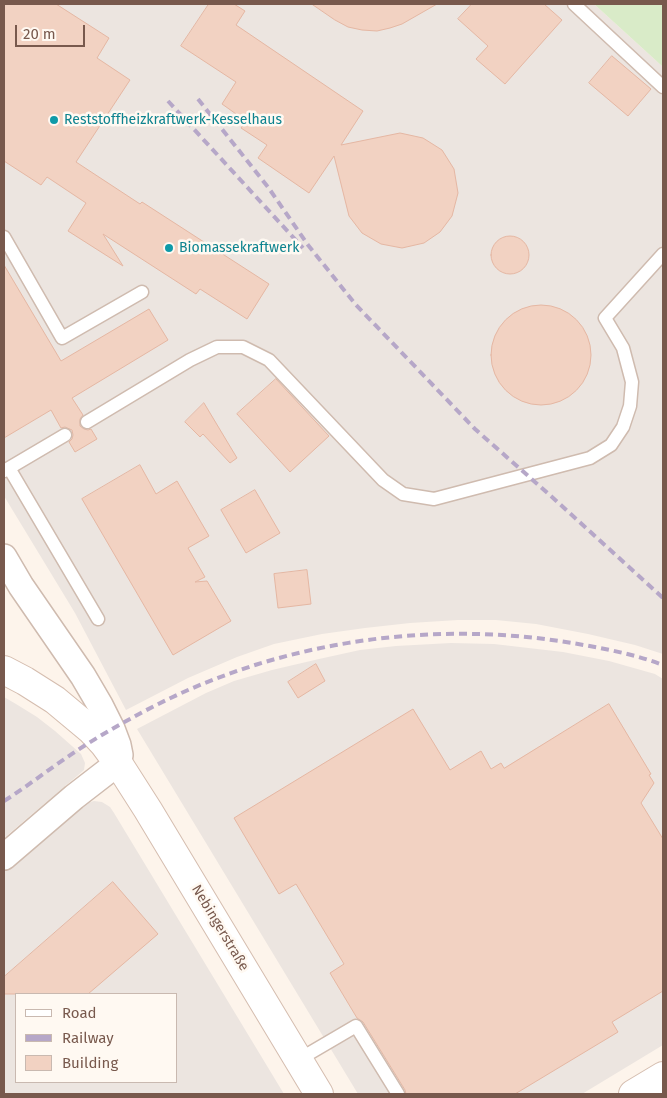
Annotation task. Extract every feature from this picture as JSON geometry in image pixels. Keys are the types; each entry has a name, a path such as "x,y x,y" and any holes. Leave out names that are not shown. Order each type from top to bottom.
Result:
{"street":[{"name":"Nebingerstraße","path":"4,557 21,586 83,676 100,705 118,745 120,755 118,763"},
{"name":"Nebingerstraße","path":"4,670 55,700 99,738 118,763 319,1094"},
{"path":"4,857 74,797 118,763"},
{"path":"634,1094 663,1076"}],"lane":[{"path":"574,4 663,86"},
{"path":"4,236 62,338 142,292"},
{"path":"87,422 190,360 216,347 243,346 269,360 383,480 403,494 434,499 590,458 610,445 623,427 630,406 632,382 628,365 623,348 606,318 663,254"},
{"path":"65,435 6,470 98,619"},
{"path":"298,1060 356,1026 398,1094"}],"shaded area":[{"path":"4,4 594,4 663,67 663,654 635,645 536,624 496,620 410,623 322,634 274,644 237,657 188,678 126,710 75,613 4,496"},
{"path":"451,643 494,644 563,652 609,661 655,674 663,679 663,1045 582,1094 358,1094 137,729 206,693 234,681 272,670 360,650"},
{"path":"4,697 37,717 55,731 81,754 85,763 84,770 4,838"},
{"path":"94,801 102,802 110,807 284,1094 4,1094 4,870 75,808"}],"green space":[{"path":"594,4 663,4 663,67"}],"building":[{"name":"Reststoffheizkraftwerk-Kesselhaus","path":"4,4 56,4 109,38 97,58 130,80 76,162 269,284 247,319 200,289 196,294 103,234 123,266 68,231 86,203 47,177 41,185 4,161"},
{"path":"209,4 234,4 245,11 236,25 363,111 341,145 400,133 423,138 442,150 454,169 458,193 452,216 440,232 424,243 402,248 381,244 362,233 349,216 334,156 309,193 258,158 267,145 241,128 246,121 222,104 236,82 181,46"},
{"path":"312,4 437,4 402,24 377,31 348,27"},
{"path":"472,4 544,4 562,20 505,84 476,59 488,46 458,19"},
{"path":"612,56 651,89 628,116 589,83"},
{"path":"510,236 523,242 529,255 523,268 510,274 497,268 491,255 497,242"},
{"path":"4,265 61,361 149,309 168,340 72,398 83,415 80,419 80,426 84,429 91,429 97,439 75,452 69,442 73,435 72,430 65,427 61,428 51,410 4,438"},
{"path":"541,305 560,308 577,319 588,336 591,355 588,374 577,391 560,402 541,405 522,402 505,391 494,374 491,355 494,336 505,319 522,308"},
{"path":"276,379 329,436 290,472 237,414"},
{"path":"204,403 237,458 230,463 203,434 200,437 185,422"},
{"path":"140,465 156,494 177,481 209,536 188,548 205,577 195,582 207,581 231,621 173,655 82,499"},
{"path":"255,490 280,533 246,553 221,510"},
{"path":"307,570 311,604 278,608 274,574"},
{"path":"316,664 325,681 298,698 288,682"},
{"path":"609,704 651,774 649,775 654,783 641,803 663,839 663,991 612,1022 618,1032 515,1094 406,1094 363,1022 357,1018 330,973 344,964 296,884 279,894 234,818 413,709 450,770 481,751 491,769 501,763 504,768"},
{"path":"113,882 158,934 89,993 4,994 4,977"}],"railway":[{"path":"198,99 268,187 308,245 356,305 475,429 663,598"},
{"path":"168,101 303,248"},
{"path":"4,801 97,738 130,719 181,693 234,672 289,655 401,636 458,634 515,636 572,643 606,649 663,665"}],"place":[{"name":"Reststoffheizkraftwerk-Kesselhaus","path":"54,120"},
{"name":"Biomassekraftwerk","path":"169,248"}]}
